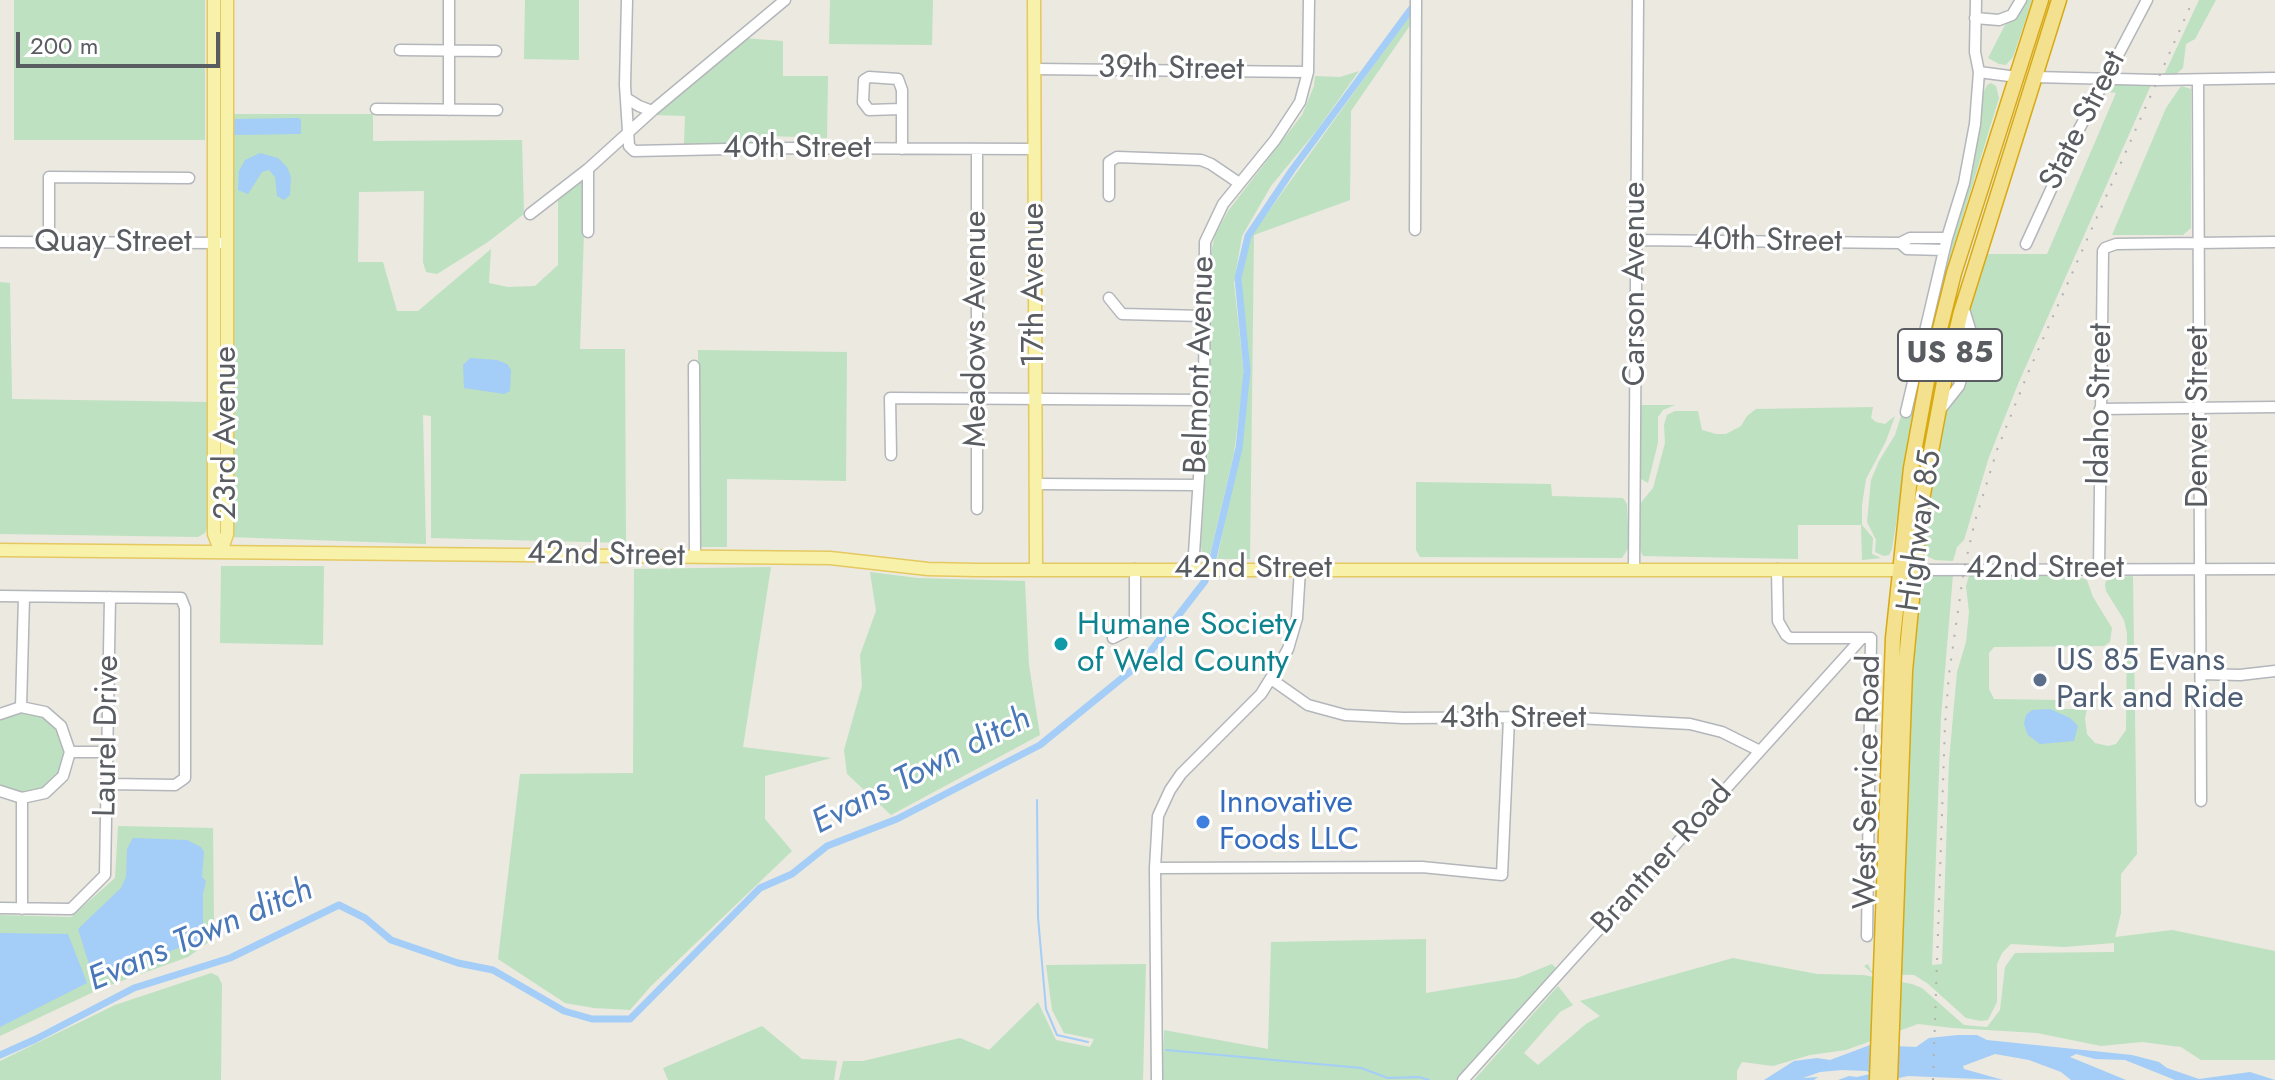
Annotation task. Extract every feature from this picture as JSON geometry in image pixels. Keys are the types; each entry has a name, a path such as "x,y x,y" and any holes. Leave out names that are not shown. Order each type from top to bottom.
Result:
{"highway":[{"name":"Highway 85","path":"1877,1080 1887,972 1904,681 1911,468 1938,335 1962,243 2041,0"},
{"name":"Highway 85","path":"1906,570 1937,415 1963,306 2059,0"},
{"name":"Highway 85","path":"1887,972 1890,1080"}],"main road":[{"name":"23rd Avenue","path":"214,0 221,244"},
{"name":"23rd Avenue","path":"226,553 214,534 227,0"},
{"name":"17th Avenue","path":"1034,0 1036,570"},
{"name":"42nd Street","path":"0,550 830,558 928,569 1906,570"}],"street":[{"path":"449,0 449,110"},
{"path":"627,0 628,133"},
{"path":"530,214 588,169 785,0"},
{"name":"Belmont Avenue","path":"1193,569 1204,400 1205,242 1210,226 1239,183 1291,119 1300,102 1308,72 1309,0"},
{"path":"1415,230 1416,0"},
{"name":"Carson Avenue","path":"1634,569 1638,0"},
{"path":"1906,412 1975,124 1979,76 1975,52 1976,0"},
{"path":"1975,18 1999,20 2012,15 2021,0"},
{"name":"State Street","path":"2026,244 2051,185 2147,0"},
{"path":"400,50 496,51"},
{"name":"39th Street","path":"1035,69 1308,72"},
{"path":"1979,76 2017,77"},
{"path":"901,109 869,110 863,102 864,80 869,77 898,79 902,90 902,149"},
{"path":"2034,77 2275,78"},
{"name":"Denver Street","path":"2198,80 2201,801"},
{"path":"626,98 652,111"},
{"path":"376,109 497,110"},
{"name":"40th Street","path":"628,133 629,146 634,151 1034,149"},
{"name":"Meadows Avenue","path":"977,149 977,509"},
{"path":"1109,196 1109,162 1117,157 1201,160 1239,183"},
{"path":"588,169 588,232"},
{"path":"49,242 49,177 189,178"},
{"name":"40th Street","path":"1636,240 1900,243 1914,238 1947,238"},
{"name":"Quay Street","path":"0,242 221,244"},
{"path":"2199,243 2275,242"},
{"name":"40th Street","path":"1900,243 1907,249 1944,250"},
{"name":"Idaho Street","path":"2099,569 2102,262 2105,248 2113,245 2199,243"},
{"path":"1109,298 1122,314 1203,316"},
{"path":"694,366 695,557"},
{"path":"891,455 890,398 1204,400"},
{"path":"2100,409 2275,407"},
{"path":"1036,484 1197,485"},
{"path":"1113,638 1135,627 1135,569"},
{"path":"1157,1080 1155,868 1158,816 1170,790 1189,766 1251,706 1271,679 1294,633 1300,599 1300,569"},
{"name":"West Service Road","path":"1777,569 1778,621 1790,638 1871,638 1867,936"},
{"name":"42nd Street","path":"1906,570 2275,569"},
{"path":"0,596 181,598 185,608 185,778 175,785 108,784"},
{"path":"21,707 24,597"},
{"name":"Laurel Drive","path":"22,909 71,909 105,875 110,597"},
{"name":"Brantner Road","path":"1463,1080 1862,638"},
{"path":"2201,674 2240,675 2275,671"},
{"name":"43th Street","path":"1271,679 1296,699 1332,713 1403,718 1558,717 1690,724 1722,732 1760,751"},
{"path":"0,714 21,707 45,712 55,719 66,734 70,752 63,776 55,786 34,797 22,798 0,791"},
{"path":"1155,868 1422,867 1502,875 1509,719"},
{"path":"70,752 108,752"},
{"path":"0,908 22,909 22,798"}],"green space":[{"path":"14,0 205,0 205,140 14,140"},
{"path":"525,0 579,0 579,60 524,59"},
{"path":"830,0 933,0 932,45 829,44"},
{"path":"2025,0 2032,0 2013,57 2006,65 1999,64 1988,58 2005,25 2016,19"},
{"path":"2199,0 2216,0 2195,39 2186,44 2183,68 2174,76 2164,75"},
{"path":"1411,13 1411,24 1351,111 1350,200 1254,235 1250,559 1217,559 1241,447 1249,370 1241,278 1251,236"},
{"path":"743,38 783,41 783,76 828,76 827,138 769,136 767,141 684,145 685,116 654,115"},
{"path":"1359,71 1317,130 1271,186 1242,236 1234,283 1244,375 1234,453 1210,555 1203,558 1201,546 1210,404 1210,257 1215,235 1228,211 1302,115 1315,76 1340,77"},
{"path":"1991,83 1996,86 1999,98 1948,265 1918,386 1892,549 1889,555 1884,556 1875,552 1876,540 1867,522 1871,480 1895,435 1901,416 1907,418 1975,159 1984,91"},
{"path":"2108,84 2151,85 2018,384 1989,457 1964,540 1957,547 1953,561 1935,560 1927,556 1923,546 1942,427 1948,408 1964,386 1977,339 1970,308 1987,254 2047,254 2116,93 2102,91"},
{"path":"2181,86 2191,89 2191,228 2183,235 2112,235 2166,108"},
{"path":"226,114 373,114 373,141 522,140 524,214 488,242 437,274 426,272 423,262 424,191 359,192 358,262 383,262 397,311 418,311 491,249 489,283 508,287 535,286 558,265 558,198 586,174 580,349 625,349 626,543 431,538 431,416 423,415 426,544 228,537"},
{"path":"0,282 10,283 12,399 208,402 208,525 205,533 198,537 0,534"},
{"path":"698,350 847,352 846,481 727,479 727,547 699,547"},
{"path":"1641,405 1675,405 1663,410 1658,417 1658,443 1648,483 1641,479"},
{"path":"1873,407 1871,418 1876,422 1885,424 1895,416 1866,479 1862,505 1862,525 1873,538 1872,554 1881,558 1862,560 1861,525 1798,525 1798,559 1643,556 1640,550 1639,505 1653,488 1665,443 1667,415 1675,411 1698,411 1702,430 1726,434 1741,426 1756,409"},
{"path":"1416,482 1551,484 1552,496 1623,498 1627,504 1629,547 1622,558 1420,557 1416,550"},
{"path":"221,566 324,566 323,645 220,643"},
{"path":"771,567 743,747 831,758 765,776 765,819 792,851 651,986 630,1010 565,1003 498,959 520,774 633,773 634,569"},
{"path":"870,572 918,578 1025,581 1029,665 1040,735 891,815 847,774 844,750 862,686 860,655 876,611"},
{"path":"1931,575 1953,575 1941,717 1932,965 1942,964 1949,761 1957,672 1966,642 1969,612 1966,586 1969,576 2074,575 2087,580 2093,597 2112,628 2110,642 2104,646 1994,647 1989,653 1989,689 1994,699 2059,700 2060,709 2087,709 2087,734 2095,743 2108,746 2116,744 2126,730 2127,633 2124,620 2105,585 2106,581 2115,577 2133,576 2137,854 2121,874 2121,913 2115,937 2172,930 2275,951 2275,1060 2201,1060 2181,1047 2142,1042 2101,1046 2037,1033 1918,1024 1846,1050 1810,1055 1773,1066 1742,1062 1737,1071 1737,1080 1474,1080 1558,986 1573,1005 1560,1012 1524,1053 1538,1065 1586,1024 1600,1016 1580,1001 1733,958 1817,974 1863,975 1912,984 1922,988 1964,1025 1987,1027 2000,1010 2005,967 2015,953 2114,952 2114,943 2064,947 2011,944 1997,964 1997,1002 1988,1020 1981,1021 1966,1018 1914,975 1873,974 1864,966 1868,964 1871,971 1900,972 1918,599 1921,583"},
{"path":"24,711 37,713 57,728 65,753 56,777 47,786 22,793 0,785 0,718"},
{"path":"118,826 213,828 214,921 209,942 188,957 102,988 0,1036 0,915 71,917 115,878"},
{"path":"1426,939 1426,993 1517,978 1552,964 1556,968 1456,1080 1162,1080 1164,1030 1268,1049 1271,942"},
{"path":"1146,964 1143,1080 839,1080 843,1061 863,1061 960,1038 989,1050 1038,1002 1056,1040 1090,1047 1094,1039 1064,1033 1052,1010 1046,965"},
{"path":"211,973 218,976 222,984 221,1080 0,1080 0,1061 115,1005"},
{"path":"762,1026 802,1059 837,1061 834,1080 668,1080 663,1068"}],"water":[{"path":"234,119 301,120 301,134 235,135 232,131"},
{"path":"260,153 278,158 287,167 291,177 290,195 284,200 277,196 275,177 269,170 262,172 248,194 238,190 239,171 245,160"},
{"path":"470,358 507,364 511,370 510,391 504,394 464,388 463,365"},
{"path":"2050,709 2070,718 2078,726 2074,741 2040,744 2028,735 2024,724 2026,715 2032,710"},
{"path":"133,838 187,840 201,847 204,852 202,877 206,881 203,930 197,941 94,980 78,929 121,888 126,877 127,849"},
{"path":"0,933 68,934 87,983 0,1027"},
{"path":"1958,1035 2132,1055 2159,1062 2199,1079 2250,1072 2275,1080 2175,1080 2125,1060 2095,1059 2076,1054 2070,1057 2126,1080 2071,1080 2061,1072 2029,1060 1995,1054 1963,1066 1964,1069 2003,1080 1908,1076 1890,1080 1838,1080 1870,1074 1867,1071 1842,1070 1820,1072 1803,1078 1818,1077 1814,1080 1764,1080 1794,1061 1830,1060 1870,1045 1916,1047 1929,1038"}],"waterway":[{"name":"Evans Town ditch","path":"1213,558 1239,448 1247,371 1238,278 1248,236 1292,170 1411,9"},
{"name":"Evans Town ditch","path":"0,1055 134,988 230,958 339,905 365,918 391,940 458,963 493,970 564,1011 592,1019 630,1019 760,888 792,874 827,846 897,819 1040,745 1143,661 1205,581"},
{"path":"1037,800 1038,917 1046,1009 1057,1035 1088,1042"},
{"path":"1166,1050 1361,1068 1388,1078 1419,1077 1429,1080"}],"railway":[{"path":"1933,1080 1945,725 1964,569 1975,521 1997,450 2028,373 2193,0"}],"place":[{"name":"Humane Society of Weld County","path":"1061,644"},
{"name":"US 85 Evans Park and Ride","path":"2040,680"},
{"name":"Innovative Foods LLC","path":"1203,822"}]}
